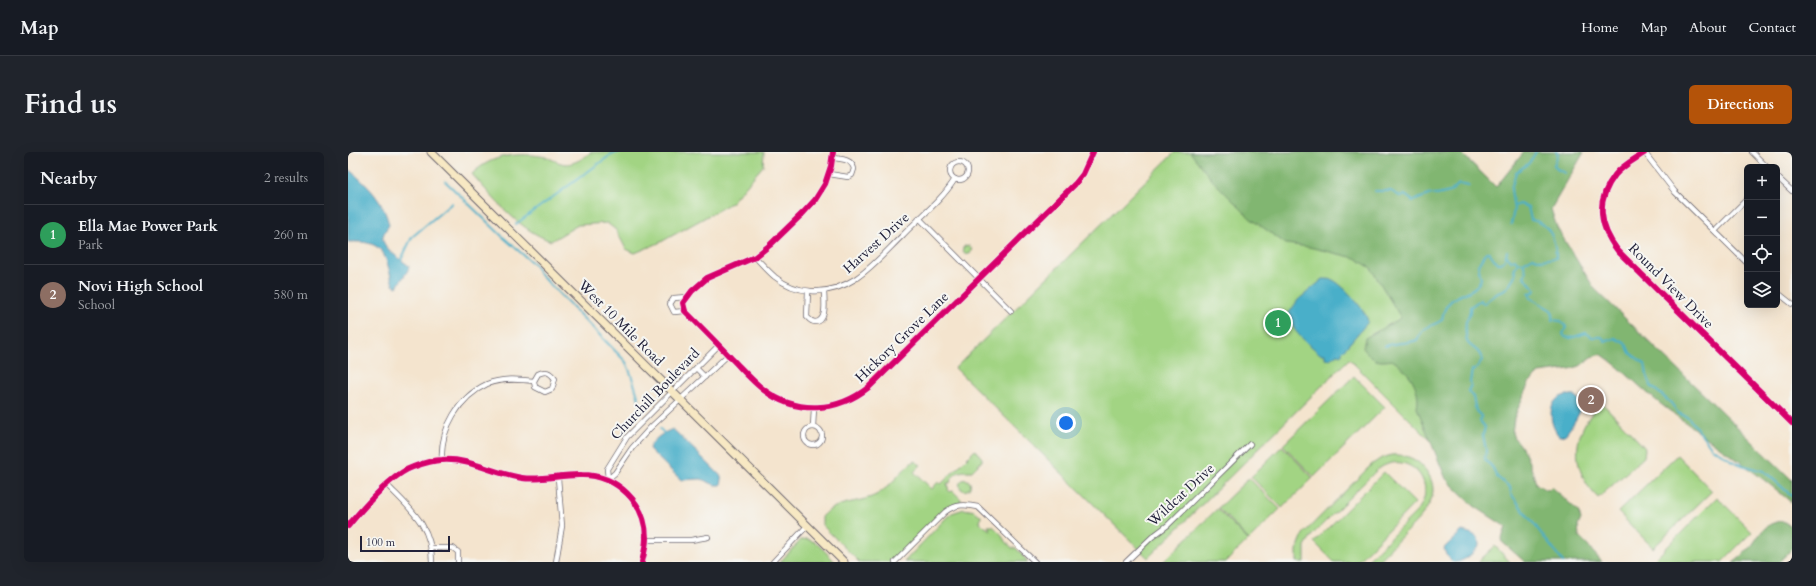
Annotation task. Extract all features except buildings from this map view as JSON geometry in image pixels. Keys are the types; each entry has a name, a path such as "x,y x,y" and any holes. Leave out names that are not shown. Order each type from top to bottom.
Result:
{"main road":[{"name":"West 10 Mile Road","path":"431,152 844,562"}],"street":[{"path":"686,297 674,298 670,304 674,312 685,311 683,303 686,297 692,290 715,274 756,257 810,206 821,192 829,174 833,152"},
{"name":"Hickory Grove Lane","path":"685,311 759,386 770,395 788,403 814,408 836,405 862,393 980,279 1075,184 1083,174 1093,152"},
{"path":"1644,152 1675,192 1744,260"},
{"name":"Round View Drive","path":"1644,152 1615,175 1606,191 1601,206 1601,218 1604,230 1609,240 1618,251 1792,423"},
{"path":"1752,152 1764,164"},
{"path":"829,174 848,177 852,175 854,169 853,164 850,161 832,158"},
{"name":"Harvest Drive","path":"756,257 779,280 797,289 824,291 842,287 860,276 919,218 955,179"},
{"path":"1780,180 1792,191"},
{"path":"1715,231 1746,200"},
{"path":"919,218 1012,311"},
{"path":"808,291 807,317 816,322 822,319 824,315 824,291"},
{"path":"1780,294 1792,304"},
{"name":"Churchill Boulevard","path":"608,479 607,469 627,437 719,345"},
{"name":"Churchill Boulevard","path":"608,479 615,473 629,452 650,428 728,355"},
{"name":"Churchill Boulevard","path":"696,368 705,377"},
{"path":"546,372 551,374 555,379 552,389 545,392 535,387 534,381 538,374 546,372"},
{"path":"442,460 442,444 447,426 458,409 470,396 479,389 498,381 534,381"},
{"path":"813,427 814,408"},
{"name":"Churchill Boulevard","path":"642,421 650,428"},
{"path":"813,427 819,430 822,435 821,441 813,445 805,441 804,436 808,429 813,427"},
{"name":"Wildcat Drive","path":"1126,562 1152,537 1168,525 1250,444"},
{"path":"348,526 387,485 411,467 442,460 464,462 498,473 523,478 558,478 580,474 608,479 618,485 634,501 644,520 646,540 642,562"},
{"path":"556,562 562,526 558,478"},
{"path":"387,485 417,516 426,533 431,548 432,562"},
{"path":"895,562 945,512 951,508 965,504 978,507 1035,562"},
{"path":"773,562 808,526"},
{"path":"646,540 691,540 708,537"},
{"path":"431,548 453,548 458,552 458,562"}],"green space":[{"path":"591,152 764,152 763,166 731,203 661,242 635,253 626,249 616,230 607,223 578,225 551,241 539,236 518,222 508,213 472,174 488,162 507,156 536,155 567,164 580,160"},
{"path":"1175,152 1460,152 1496,187 1431,441 1349,359 1148,558 955,368"},
{"path":"1190,152 1460,152 1496,187 1524,152 1584,152 1551,209 1557,228 1594,288 1792,480 1792,503 1744,465 1662,405 1601,354 1592,357 1580,366 1570,369 1539,373 1529,383 1514,418 1512,433 1525,452 1536,484 1547,490 1552,487 1578,511 1581,519 1578,526 1579,536 1602,562 1525,562 1501,541 1506,527 1474,506 1446,479 1417,408 1417,393 1408,374 1392,360 1375,360 1363,348 1365,338 1401,318 1371,268 1355,258 1309,247 1286,244 1251,219 1212,180"},
{"path":"967,245 972,250 967,255 962,250"},
{"path":"1354,376 1385,407 1314,477 1283,445"},
{"path":"1602,403 1645,448 1644,457 1598,498 1582,475 1578,462 1578,450 1579,437 1584,425"},
{"path":"1282,446 1313,478 1282,508 1251,477"},
{"path":"975,450 982,458 982,461 972,471 958,472 950,483 947,483 949,492 953,491 961,499 961,502 942,511 892,562 859,562 822,525 822,517 828,512 840,505 876,495 887,487 914,461 921,465 914,472 932,489 938,482 941,484"},
{"path":"1391,455 1401,455 1413,459 1424,468 1430,478 1433,487 1430,504 1419,519 1377,562 1366,562 1417,511 1423,500 1425,489 1422,479 1416,471 1408,465 1398,463 1387,464 1376,471 1312,535 1305,546 1305,562 1297,562 1297,550 1303,534 1371,465 1380,459"},
{"path":"1677,455 1712,491 1653,548 1618,512"},
{"path":"1384,472 1415,503 1357,562 1334,562 1314,542"},
{"path":"1249,478 1280,509 1249,540 1218,508"},
{"path":"963,480 967,480 969,481 969,489 963,490 960,487 960,483"},
{"path":"1717,497 1752,532 1722,562 1652,562"},
{"path":"964,509 975,511 981,516 980,523 991,531 988,526 993,526 1012,548 1016,548 1028,562 904,562 947,517 952,513"},
{"path":"1217,509 1248,540 1226,562 1163,562"},
{"path":"1783,521 1792,527 1792,549 1779,562 1733,562 1750,548 1763,530 1771,524"},
{"path":"806,539 818,545 835,562 780,562 801,540"},
{"path":"1495,546 1510,562 1478,562"}],"water":[{"path":"348,169 368,187 379,201 387,216 389,225 384,233 383,240 392,253 409,266 397,287 393,285 388,265 381,251 370,244 348,242"},
{"path":"1323,279 1333,280 1343,287 1364,312 1368,322 1342,352 1342,355 1337,354 1330,359 1325,358 1325,354 1320,354 1297,333 1292,324 1292,319 1289,313 1298,300"},
{"path":"1566,395 1575,396 1580,401 1581,405 1575,422 1565,435 1559,436 1552,423 1551,412 1557,399"},
{"path":"673,429 720,475 722,480 721,485 715,485 701,479 681,480 650,450 649,448 656,439"},
{"path":"1462,531 1474,535 1478,539 1479,546 1461,561 1453,562 1446,555 1444,548"}],"waterway":[{"path":"516,224 612,154 620,152"},
{"path":"1511,224 1514,210 1511,189 1516,172 1529,163 1536,152"},
{"path":"1556,152 1558,154 1554,166 1565,173"},
{"path":"445,181 503,237 536,266 538,272 625,361 632,377 642,410"},
{"path":"1375,191 1391,191 1401,197 1405,195 1413,201 1431,194 1437,195 1450,192 1459,184 1469,186"},
{"path":"401,260 412,237 452,203"},
{"path":"1514,206 1519,204 1528,207 1531,220 1543,224 1547,228 1551,233 1555,245 1556,258 1540,260 1533,257 1523,263 1517,262 1518,264 1515,267 1514,271 1516,271 1513,279 1506,288 1484,304 1480,300 1470,307 1470,313 1466,324 1467,341 1469,345 1477,350 1482,360 1475,370 1472,370 1471,385 1468,391 1473,397 1476,411 1481,416 1480,421 1485,427 1483,435 1486,450 1485,459 1493,468 1497,477 1510,487 1511,494 1563,562"},
{"path":"1385,346 1417,340 1425,328 1442,320 1444,310 1449,303 1477,285 1481,279 1478,265 1486,252 1489,252 1497,263 1500,263 1505,260 1507,251"},
{"path":"1507,256 1511,261 1515,259 1517,262"},
{"path":"1523,263 1526,272 1524,277 1535,289 1534,292 1529,293 1531,298 1551,310 1553,313 1552,320 1561,321 1566,327 1563,334 1565,337 1571,338 1586,333 1592,337 1602,337 1605,342 1615,338 1626,344 1630,353 1645,364 1651,386 1671,403 1678,413 1688,417 1712,448 1738,464 1764,471 1792,496"},
{"path":"660,429 664,433"}],"cycle path":[{"path":"833,152 831,166 825,184 815,200 804,212 770,245 755,257 707,278 692,291 683,303 685,311 747,375 764,390 790,404 804,407 831,406 844,402 869,387 1075,184 1083,174 1093,152"},
{"path":"1644,153 1615,175 1604,194 1602,204 1603,223 1612,242 1618,251 1792,423"},
{"path":"348,526 387,484 405,471 431,461 462,461 512,476 530,479 574,475 595,476 607,480 627,493 641,513 645,525 646,538 642,562"}],"place":[{"name":"Ella Mae Power Park","path":"1278,323"},
{"name":"Novi High School","path":"1591,400"}]}
